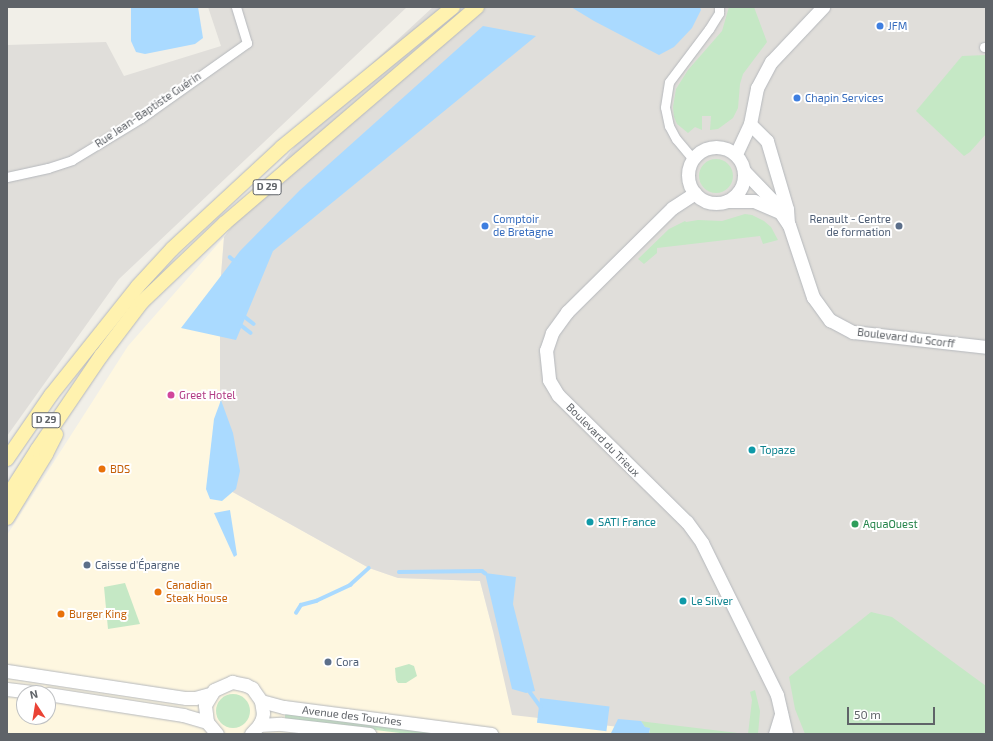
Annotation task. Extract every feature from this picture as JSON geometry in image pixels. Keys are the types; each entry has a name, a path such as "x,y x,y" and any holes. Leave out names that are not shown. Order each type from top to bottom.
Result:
{"main road":[{"name":"D 29","path":"7,481 59,399 82,357 138,286 172,249 282,147 453,7"},
{"name":"D 29","path":"7,497 79,388 142,302 225,223 477,7"},
{"path":"7,459 51,395 82,357"},
{"path":"7,518 46,454 79,388"}],"street":[{"name":"Rue Jean-Baptiste Guérin","path":"7,177 48,168 72,160 141,118 247,42 236,7"},
{"path":"693,159 676,139 669,126 665,107 669,82 710,29 718,13 719,7"},
{"path":"736,154 750,124 757,88 771,62 822,7"},
{"path":"750,124 767,141 787,209 788,223"},
{"path":"708,148 723,148 736,154 744,171 744,181 741,189 727,201 710,202 695,194 688,178 689,168 693,159 700,152 708,148"},
{"name":"Boulevard du Scorff","path":"744,171 772,200 788,223 793,233 813,297 830,320 854,332 986,347"},
{"name":"Boulevard du Trieux","path":"695,194 672,208 567,312 552,333 546,350 549,380 558,395 687,522 702,543 777,695 786,734"},
{"name":"Boulevard du Scorff","path":"727,201 754,201 779,212"},
{"path":"7,670 186,698 195,698 210,694 225,684 239,683 252,688 261,701 263,713 255,730"},
{"path":"210,694 205,711 207,722 216,734"},
{"path":"56,695 183,715 207,722"},
{"name":"Avenue des Touches","path":"261,701 284,707 491,734"},
{"path":"775,734 782,712"},
{"name":"Avenue des Touches","path":"255,730 280,724 369,734"}],"shaded area":[{"path":"208,7 407,7 119,279 7,436 7,45 106,42 124,76 221,46"},
{"path":"433,7 986,7 986,734 682,734 512,715 480,581 398,578 369,568 220,485 220,288 224,237 327,105"},
{"path":"224,237 220,288 220,485 369,568 398,578 480,581 493,631 682,734 7,734 7,535 128,346"}],"green space":[{"path":"729,7 754,7 767,42 743,74 740,84 738,108 733,118 718,129 710,130 711,116 702,116 702,130 695,127 688,133 677,124 674,117 673,107 676,89 688,70 722,31"},
{"path":"986,55 986,134 970,152 964,156 916,111 962,56"},
{"path":"713,159 719,159 723,160 730,166 733,176 732,183 726,190 719,193 713,193 709,192 702,186 699,179 699,173 700,169 706,162"},
{"path":"745,214 752,215 764,221 771,227 778,240 763,244 760,236 657,248 657,253 644,264 638,259 669,229 685,221 722,221"},
{"path":"125,583 140,624 108,629 104,587"},
{"path":"871,612 892,617 986,686 986,734 805,734 795,709 789,677"},
{"path":"409,664 414,666 417,676 406,683 398,683 396,680 395,668"},
{"path":"755,690 760,711 758,734 748,734 752,700 750,692"},
{"path":"230,694 236,694 240,695 247,701 250,711 249,718 243,725 236,728 230,728 226,727 219,721 216,714 216,708 217,704 223,697"},
{"path":"285,713 454,734 408,734 285,719"},
{"path":"641,721 746,734 649,734 650,728 645,727"}],"water":[{"path":"131,7 198,7 203,38 195,44 145,54 136,52 131,41"},
{"path":"571,7 700,7 701,10 692,28 674,47 659,55 594,21"},
{"path":"483,26 536,36 273,251 236,340 181,328 240,251 300,190"},
{"path":"221,400 233,433 240,471 236,489 222,501 210,499 206,489 214,419"},
{"path":"230,510 237,555 234,557 214,513"},
{"path":"485,573 516,577 513,604 535,691 526,693 512,689"},
{"path":"540,698 609,707 606,731 537,723"},
{"path":"618,719 641,721 645,727 650,728 649,734 611,733"}],"waterway":[{"path":"230,257 237,263"},
{"path":"245,317 254,324"},
{"path":"242,326 251,333"},
{"path":"296,613 301,605 316,601 350,585 369,568"},
{"path":"399,572 482,571 485,573"},
{"path":"530,692 541,707"}],"place":[{"name":"JFM","path":"880,26"},
{"name":"Chapin Services","path":"797,98"},
{"name":"Comptoir de Bretagne","path":"485,226"},
{"name":"Renault - Centre de formation","path":"899,226"},
{"name":"Greet Hotel","path":"171,395"},
{"name":"Topaze","path":"752,450"},
{"name":"BDS","path":"102,469"},
{"name":"SATI France","path":"590,522"},
{"name":"AquaOuest","path":"855,524"},
{"name":"Caisse d'Épargne","path":"87,565"},
{"name":"Canadian Steak House","path":"158,592"},
{"name":"Le Silver","path":"683,601"},
{"name":"Burger King","path":"61,614"},
{"name":"Cora","path":"328,662"}]}
